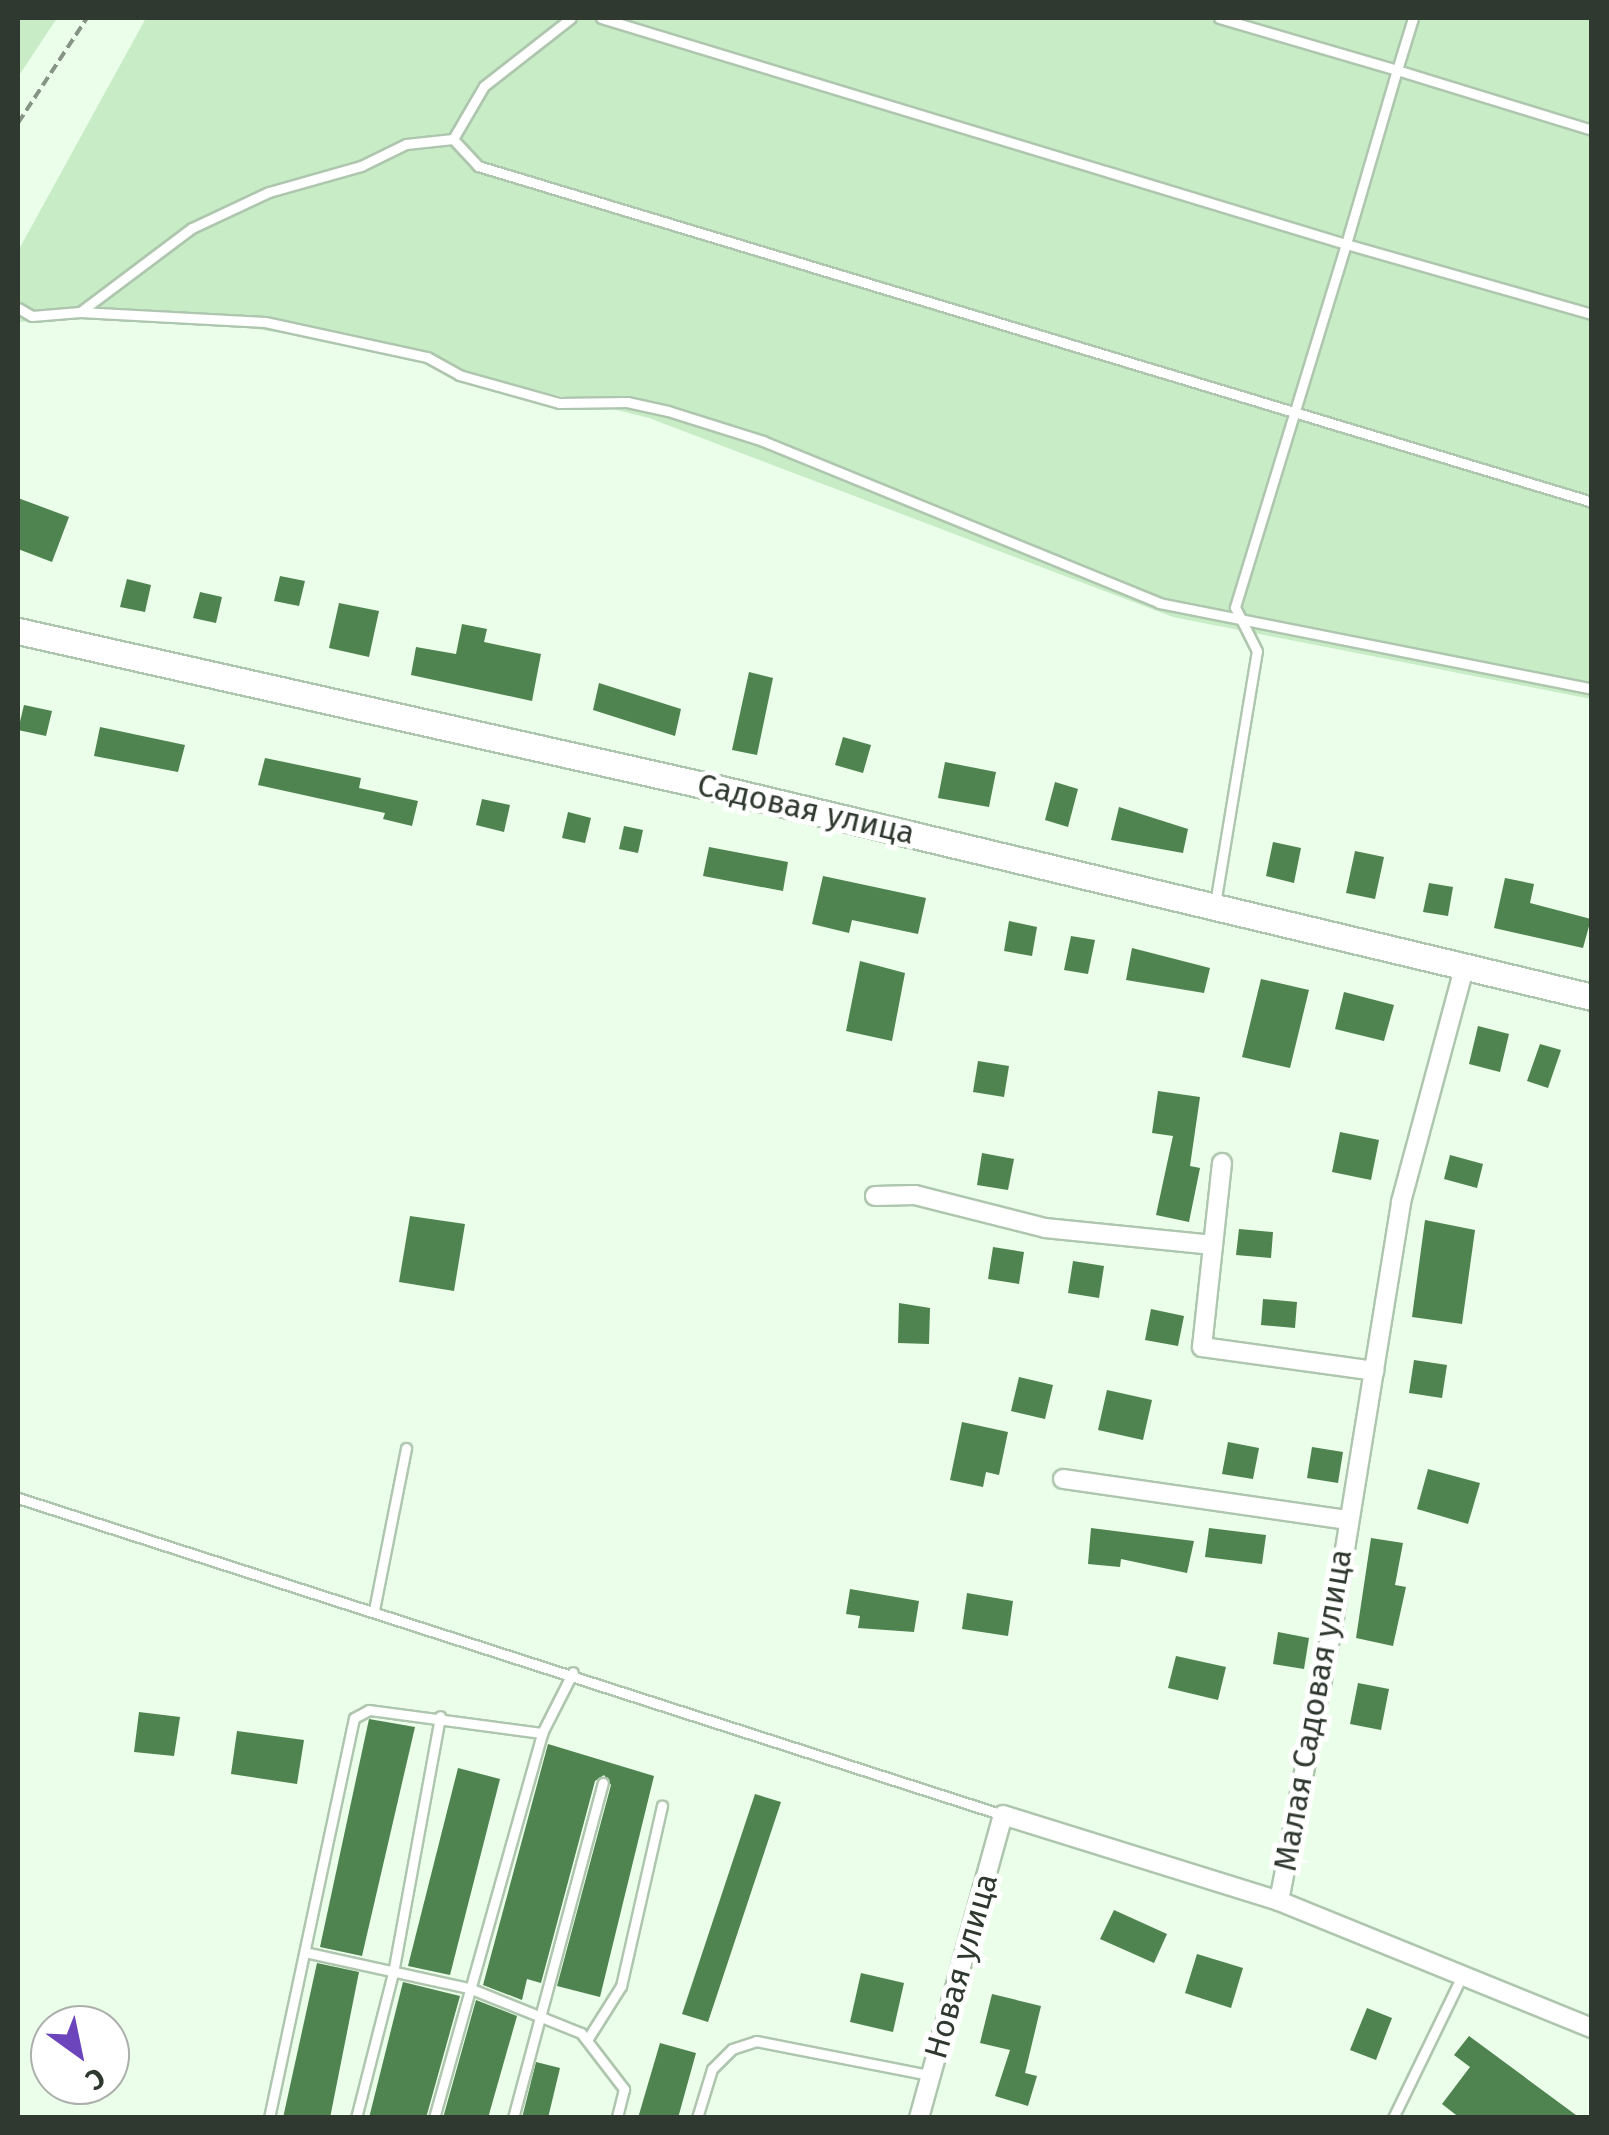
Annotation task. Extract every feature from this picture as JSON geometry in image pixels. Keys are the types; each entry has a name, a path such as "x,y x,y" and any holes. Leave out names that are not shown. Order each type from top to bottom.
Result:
{"main road":[{"name":"Садовая улица","path":"18,631 1592,997"}],"street":[{"name":"Малая Садовая улица","path":"1279,1901 1402,1202 1465,965"},
{"path":"1222,1163 1202,1346 1374,1371"},
{"path":"874,1196 915,1195 1046,1228 1213,1245"},
{"name":"Малая Садовая улица","path":"1062,1479 1346,1520"},
{"path":"1003,1815 1279,1901 1592,2028"},
{"name":"Новая улица","path":"920,2118 1003,1815"}],"lane":[{"path":"453,139 484,86 571,18"},
{"path":"601,18 1346,244 1592,314"},
{"path":"1219,18 1592,130"},
{"path":"1214,907 1257,651 1236,607 1413,18"},
{"path":"80,312 192,228 269,192 362,166 406,144 453,139"},
{"path":"453,139 478,166 1592,502"},
{"path":"18,308 32,316 80,312 264,322 426,357 460,375 559,403 627,402 668,411 763,441 1160,603 1592,688"},
{"path":"374,1610 406,1448"},
{"path":"18,1498 574,1672 1003,1815"},
{"path":"434,2118 542,1733 574,1672"},
{"path":"269,2118 354,1718 368,1710 440,1716 542,1733"},
{"path":"356,2118 393,1973 440,1716"},
{"path":"513,2118 604,1783"},
{"path":"586,2040 620,1986 662,1806"},
{"path":"304,1952 469,1988 540,2015 586,2040 624,2090 617,2118"},
{"path":"1393,2118 1462,1975"},
{"path":"696,2118 712,2069 732,2049 756,2041 930,2075"}],"path":[{"path":"18,123 87,18"}],"green space":[{"path":"18,18 57,18 18,77"},
{"path":"146,18 1591,18 1591,699 1173,617 649,418 354,345 173,315 18,322 18,251"}],"building":[{"path":"18,498 69,517 52,562 18,549"},
{"path":"280,576 305,581 299,606 274,601"},
{"path":"127,579 151,585 145,612 120,607"},
{"path":"200,592 222,597 216,623 193,618"},
{"path":"339,603 379,611 369,657 329,648"},
{"path":"462,624 487,629 484,642 541,654 532,701 411,675 416,647 456,654"},
{"path":"749,672 773,678 757,755 732,750"},
{"path":"599,683 681,709 675,736 593,710"},
{"path":"24,705 52,711 46,736 18,730"},
{"path":"100,727 185,745 178,772 94,756"},
{"path":"843,737 871,745 863,773 835,765"},
{"path":"265,758 361,778 359,788 418,801 412,826 383,819 385,813 258,785"},
{"path":"945,762 996,772 989,807 938,798"},
{"path":"1055,782 1078,789 1068,827 1045,820"},
{"path":"482,799 510,805 504,832 476,825"},
{"path":"1119,807 1188,829 1183,853 1111,840"},
{"path":"568,812 591,818 585,843 562,838"},
{"path":"624,826 643,830 638,853 619,849"},
{"path":"1273,842 1301,848 1294,883 1266,876"},
{"path":"709,847 788,862 783,891 703,876"},
{"path":"1355,851 1384,857 1375,899 1346,893"},
{"path":"823,876 926,898 918,934 852,920 849,933 812,924"},
{"path":"1505,878 1534,884 1530,903 1591,919 1583,948 1494,928"},
{"path":"1429,883 1453,887 1448,916 1423,912"},
{"path":"1009,921 1037,927 1032,956 1004,951"},
{"path":"1071,936 1095,940 1088,974 1064,970"},
{"path":"1132,948 1210,968 1204,993 1126,980"},
{"path":"860,961 905,973 892,1041 846,1031"},
{"path":"1261,979 1309,990 1290,1068 1242,1057"},
{"path":"1344,992 1394,1005 1384,1041 1335,1029"},
{"path":"1478,1026 1509,1034 1500,1072 1469,1064"},
{"path":"1540,1044 1561,1050 1548,1088 1527,1081"},
{"path":"978,1061 1009,1066 1004,1097 973,1092"},
{"path":"1158,1091 1200,1097 1190,1166 1200,1168 1189,1222 1156,1215 1173,1136 1152,1133"},
{"path":"1340,1132 1379,1140 1371,1180 1332,1172"},
{"path":"982,1153 1014,1159 1008,1190 977,1185"},
{"path":"1450,1155 1483,1164 1477,1188 1444,1179"},
{"path":"410,1216 465,1224 454,1291 399,1282"},
{"path":"1425,1220 1475,1230 1462,1324 1412,1317"},
{"path":"1239,1229 1273,1232 1271,1258 1236,1255"},
{"path":"993,1247 1024,1252 1019,1284 988,1279"},
{"path":"1073,1261 1104,1266 1099,1298 1068,1293"},
{"path":"1263,1299 1297,1302 1295,1328 1261,1325"},
{"path":"899,1303 930,1308 929,1344 898,1343"},
{"path":"1151,1309 1184,1316 1178,1346 1145,1340"},
{"path":"1414,1360 1447,1365 1442,1398 1409,1393"},
{"path":"1019,1377 1053,1385 1045,1419 1011,1411"},
{"path":"1107,1390 1152,1400 1143,1440 1098,1430"},
{"path":"962,1422 1008,1432 999,1475 986,1472 983,1487 950,1480"},
{"path":"1228,1442 1259,1448 1253,1479 1222,1474"},
{"path":"1312,1447 1343,1452 1338,1483 1307,1478"},
{"path":"1428,1469 1480,1483 1468,1524 1417,1509"},
{"path":"1091,1528 1194,1541 1187,1573 1121,1559 1120,1567 1088,1564"},
{"path":"1209,1528 1266,1535 1262,1564 1205,1557"},
{"path":"1371,1538 1403,1543 1395,1585 1406,1587 1393,1646 1356,1638"},
{"path":"850,1589 919,1601 914,1632 858,1628 860,1616 846,1614"},
{"path":"967,1593 1013,1601 1008,1636 962,1629"},
{"path":"1278,1632 1309,1638 1304,1669 1273,1664"},
{"path":"1176,1656 1226,1667 1218,1700 1168,1688"},
{"path":"1358,1683 1389,1689 1381,1730 1350,1724"},
{"path":"139,1712 180,1717 174,1756 134,1752"},
{"path":"369,1719 415,1727 362,1956 320,1947"},
{"path":"237,1731 304,1740 297,1784 231,1774"},
{"path":"548,1744 654,1776 600,1997 557,1986 611,1785 604,1775 595,1781 541,1983 527,1979 522,2000 483,1985"},
{"path":"458,1768 500,1779 450,1975 408,1966"},
{"path":"755,1794 781,1802 708,2022 682,2014"},
{"path":"1114,1910 1167,1934 1154,1963 1100,1939"},
{"path":"1197,1954 1243,1968 1231,2008 1185,1993"},
{"path":"317,1963 359,1972 330,2118 283,2118"},
{"path":"861,1973 904,1983 893,2032 850,2022"},
{"path":"403,1982 460,1996 426,2118 369,2118"},
{"path":"992,1994 1041,2006 1025,2073 1037,2076 1028,2106 995,2096 1010,2050 980,2043"},
{"path":"476,2000 517,2016 488,2118 443,2118"},
{"path":"1367,2008 1392,2018 1376,2060 1350,2050"},
{"path":"1469,2036 1580,2118 1460,2118 1442,2104 1470,2067 1454,2055"},
{"path":"660,2043 696,2053 678,2118 638,2118"},
{"path":"536,2062 560,2068 548,2118 522,2118"}]}
